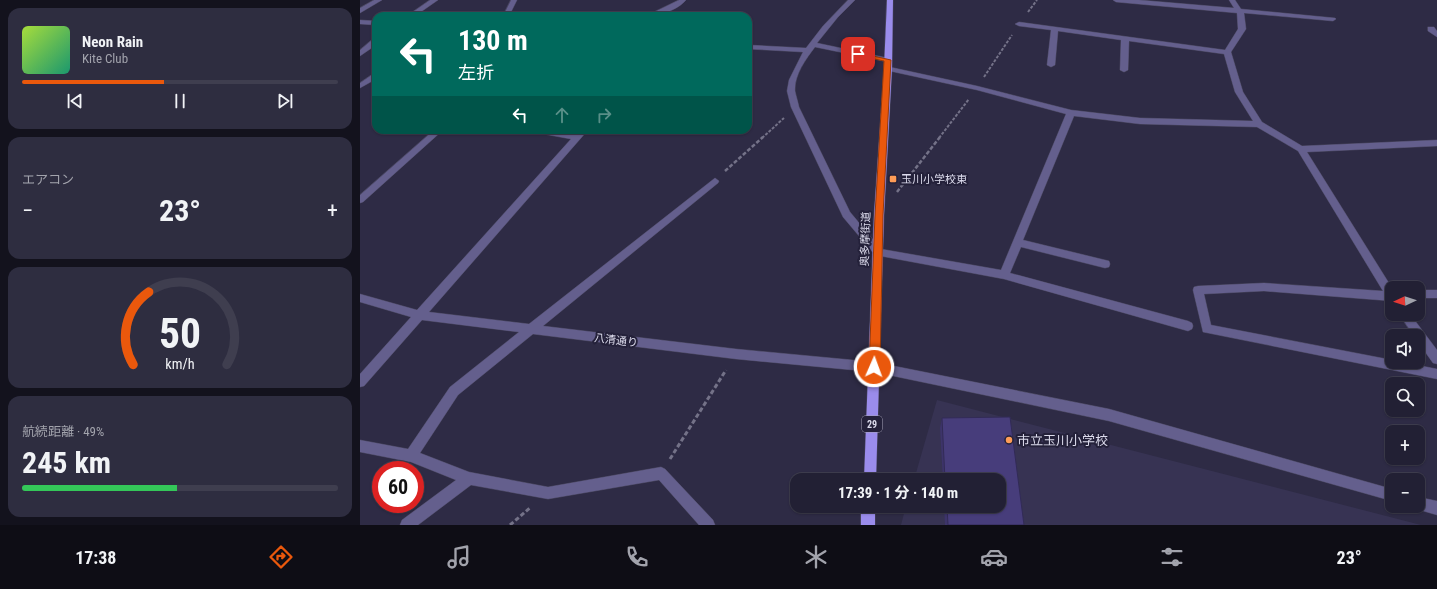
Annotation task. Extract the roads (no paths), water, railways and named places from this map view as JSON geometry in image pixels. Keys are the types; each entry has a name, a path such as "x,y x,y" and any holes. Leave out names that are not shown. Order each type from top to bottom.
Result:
{"main road":[{"name":"奥多摩街道","path":"870,473 879,215 888,64 890,0"},
{"path":"868,513 868,525"}],"street":[{"path":"360,11 379,0"},
{"path":"416,12 435,0"},
{"path":"508,12 514,0"},
{"path":"659,12 679,4 683,0"},
{"path":"852,0 810,47 794,74 790,88 795,107 846,214 878,252 1004,274 1188,326"},
{"path":"1116,0 1332,19"},
{"path":"1226,52 1242,29 1240,12 1232,0"},
{"path":"360,22 372,23"},
{"path":"1019,24 1226,52"},
{"path":"1051,65 1056,29"},
{"path":"1431,29 1437,35"},
{"path":"1124,70 1125,38"},
{"path":"362,51 372,44"},
{"path":"752,47 810,47 888,64 1072,114 1140,121 1259,124"},
{"path":"1226,52 1239,92 1259,124 1301,149 1385,285"},
{"path":"360,86 372,78"},
{"path":"1004,274 1072,114"},
{"path":"360,200 434,134"},
{"path":"360,382 580,134"},
{"path":"1301,149 1437,143"},
{"path":"411,456 454,392 715,181"},
{"path":"1017,242 1105,264"},
{"path":"1385,296 1264,287 1198,290 1208,329 1437,374"},
{"path":"1425,294 1437,294"},
{"name":"八清通り","path":"360,298 419,315 736,354 874,367 1109,414 1385,493"},
{"path":"1409,321 1437,359"},
{"path":"360,446 411,456 469,478 548,493 661,473 708,525"},
{"path":"407,525 469,478"},
{"path":"1425,505 1437,508"}],"place":[{"name":"玉川小学校東","path":"893,179"},
{"name":"市立玉川小学校","path":"1009,440"}]}
